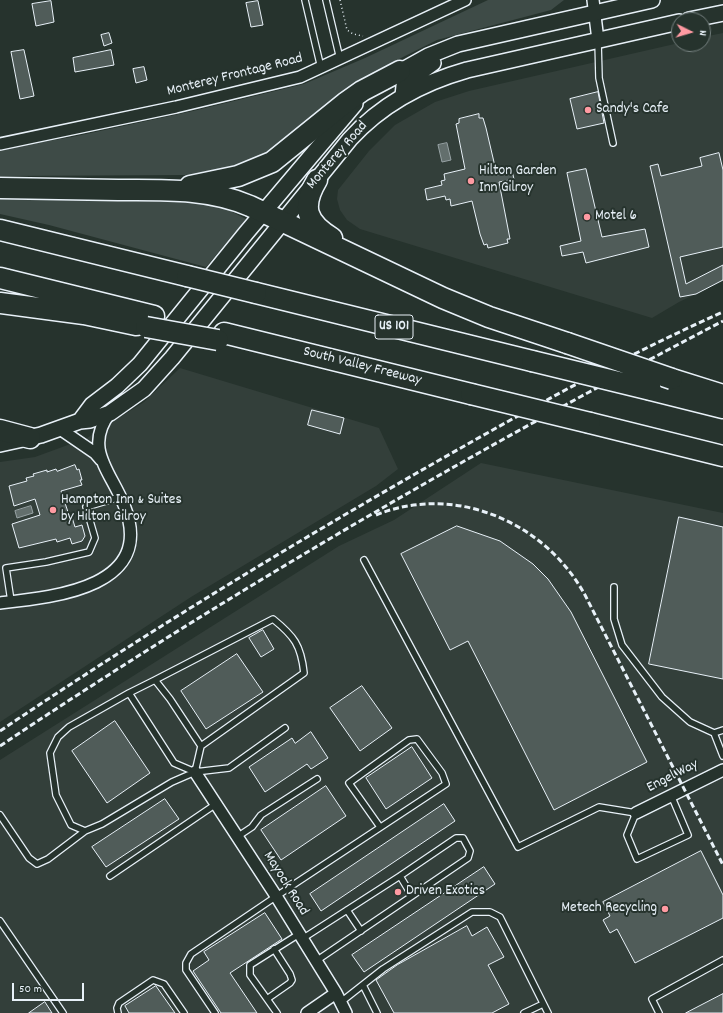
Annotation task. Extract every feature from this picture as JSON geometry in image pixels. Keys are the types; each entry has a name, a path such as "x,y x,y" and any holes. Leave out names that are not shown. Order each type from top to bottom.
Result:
{"highway":[{"path":"170,190 238,176 272,162 345,103 362,91 400,71"},
{"path":"317,180 309,195 307,209 309,216 319,229 335,240 443,298"},
{"path":"0,188 170,190 204,193 225,197 263,213 443,298 489,317 723,395"},
{"name":"US 101","path":"0,230 723,408"},
{"name":"South Valley Freeway","path":"0,278 150,321 221,337 298,351 723,456"},
{"path":"0,303 90,316 150,321"},
{"path":"0,430 30,438"}],"main road":[{"name":"Monterey Road","path":"80,421 92,405 117,386 140,364 346,113 373,88 400,71 438,52 478,39 595,6 652,0"},
{"path":"711,15 723,13"},
{"name":"Monterey Road","path":"0,444 30,438 80,421 90,420 110,413 144,389 166,366 282,222 364,124 380,111 403,96 426,84 456,73 671,24"},
{"path":"403,96 404,86 417,73 439,59 478,39"}],"street":[{"name":"Monterey Frontage Road","path":"0,144 176,107 280,83 321,68 464,0"},
{"path":"595,6 598,40"},
{"path":"101,460 99,447 100,433 103,423 110,413"},
{"path":"6,602 43,597 85,587 99,582 111,575 121,564 127,553 130,539 128,519 120,497 101,460 95,453 60,429"},
{"name":"Engel Way","path":"636,813 671,794 723,770"},
{"name":"Mayock Road","path":"195,772 276,896 339,998 346,1013"},
{"path":"306,1013 339,998"}],"lane":[{"path":"305,0 321,68"},
{"path":"326,0 340,59"},
{"path":"598,40 599,78 613,143"},
{"path":"6,602 6,568 46,562 89,552 95,538 86,507 120,497"},
{"path":"364,560 518,848 599,807 636,813 627,835 637,859 688,835 671,794"},
{"path":"614,587 614,619 622,645 637,667 668,702 690,722 714,733 723,730"},
{"path":"85,831 71,825 56,795 50,753 58,737 69,727 130,693 274,619 292,634 302,656 304,673 201,746 195,772"},
{"path":"155,680 170,699 201,746"},
{"path":"130,693 174,763 195,772"},
{"path":"0,816 29,858 37,864 48,859 85,831 102,824 165,786 195,772 229,768 285,728"},
{"path":"714,733 723,756"},
{"path":"215,1013 186,970 188,958 191,954 276,896 446,784 442,773 417,739 409,740 348,783 380,827"},
{"path":"237,837 252,826 261,815 317,779"},
{"path":"110,876 217,804"},
{"path":"277,1013 250,975 250,965 274,949 347,910 456,838 463,838 470,851 468,858 316,961"},
{"path":"400,876 412,896"},
{"path":"347,910 361,931"},
{"path":"339,998 363,985 383,969 472,912 490,912 500,917 548,1013"},
{"path":"0,921 62,1013"},
{"path":"267,999 292,980 290,974 274,949"},
{"path":"659,1013 652,999 723,960"},
{"path":"118,1013 117,1008 119,1003 153,980 164,984 184,1013"},
{"path":"363,985 377,1013"},
{"path":"524,1013 543,1004"}],"path":[{"path":"340,0 347,30 353,34 365,36"}],"shaded area":[{"path":"488,0 564,0 551,10 437,40 401,58 375,72 334,102 285,144 240,165 185,175 0,176 0,149 72,137 193,111 304,84 365,58"},
{"path":"723,33 723,281 679,302 652,318 360,229 347,220 340,210 337,199 338,190 369,151 395,125 435,102 469,91 671,45 671,52 711,52 711,35"},
{"path":"447,143 451,160 442,162 438,145"},
{"path":"0,192 213,202 246,219 206,267 49,225 0,214"},
{"path":"180,368 379,428 398,469 376,486 191,597 0,722 0,462 35,457 87,438 144,402"},
{"path":"481,463 723,513 723,1013 0,1013 0,760 339,546 394,520"},
{"path":"31,506 33,513 17,518 15,511"}],"building":[{"path":"51,1 54,22 36,26 32,4"},
{"path":"258,1 263,25 251,27 246,3"},
{"path":"109,33 112,43 104,46 101,35"},
{"path":"24,50 34,96 20,99 11,52"},
{"path":"111,50 114,65 75,72 73,58"},
{"path":"144,67 147,80 136,83 133,69"},
{"name":"Sandy's Cafe","path":"598,92 604,123 577,129 570,99"},
{"name":"Hilton Garden Inn Gilroy","path":"479,114 479,118 483,118 486,128 497,175 512,171 514,179 499,182 510,239 507,239 508,243 488,248 487,244 484,245 480,234 472,201 451,206 450,199 446,200 445,196 427,200 425,189 442,185 441,181 445,180 444,174 465,169 456,124 459,123 459,119"},
{"path":"719,153 723,170 723,247 680,257 686,284 723,265 723,280 696,294 680,297 650,166 658,164 661,176 702,166 700,158"},
{"name":"Motel 6","path":"586,169 602,237 645,229 649,247 586,263 583,252 562,256 560,246 581,241 567,173"},
{"path":"312,410 344,418 340,434 308,425"},
{"name":"Hampton Inn & Suites by Hilton Gilroy","path":"75,465 77,470 79,469 82,485 61,491 69,515 71,514 75,527 82,525 85,536 82,541 72,544 70,538 57,542 56,539 19,548 12,524 40,515 35,499 14,506 9,486 27,481 26,478 34,476 33,474 47,470 47,472 56,469 57,471"},
{"path":"679,517 723,527 723,679 649,664"},
{"path":"457,526 500,541 533,564 548,579 571,612 647,762 554,810 468,641 450,650 401,554"},
{"path":"263,630 274,649 261,657 249,638"},
{"path":"237,654 263,692 206,729 181,691"},
{"path":"362,686 392,728 360,751 330,708"},
{"path":"115,721 150,773 107,803 72,751"},
{"path":"311,732 328,758 311,769 307,764 265,792 249,767 292,738 295,743"},
{"path":"412,747 432,778 386,809 366,778"},
{"path":"326,786 346,816 281,860 261,830"},
{"path":"165,799 179,819 106,867 92,847"},
{"path":"444,804 455,821 321,911 310,894"},
{"name":"Metech Recycling","path":"701,851 723,895 723,918 635,963 617,929 610,933 603,920 610,916 603,902"},
{"path":"484,867 495,884 364,972 352,955"},
{"path":"265,913 282,939 230,973 257,1013 221,1013 193,971 209,960 204,952"},
{"path":"467,926 472,936 487,927 504,957 488,965 509,1004 492,1013 394,1013 376,980 397,965"},
{"path":"156,986 175,1013 129,1013 125,1006"},
{"path":"723,994 723,1013 686,1013"},
{"path":"45,1002 52,1013 29,1013"}],"railway":[{"path":"0,731 153,631 257,567 415,474 490,431 605,369 723,312"},
{"path":"0,746 176,632 356,523 538,420 723,321"},
{"path":"376,515 406,506 436,504 466,507 495,516 522,529 547,547 568,569 585,595 723,865"}],"place":[{"name":"Sandy's Cafe","path":"588,110"},
{"name":"Hilton Garden Inn Gilroy","path":"471,181"},
{"name":"Motel 6","path":"587,217"},
{"name":"Hampton Inn & Suites by Hilton Gilroy","path":"53,510"},
{"name":"Driven Exotics","path":"398,892"},
{"name":"Metech Recycling","path":"665,909"}]}
